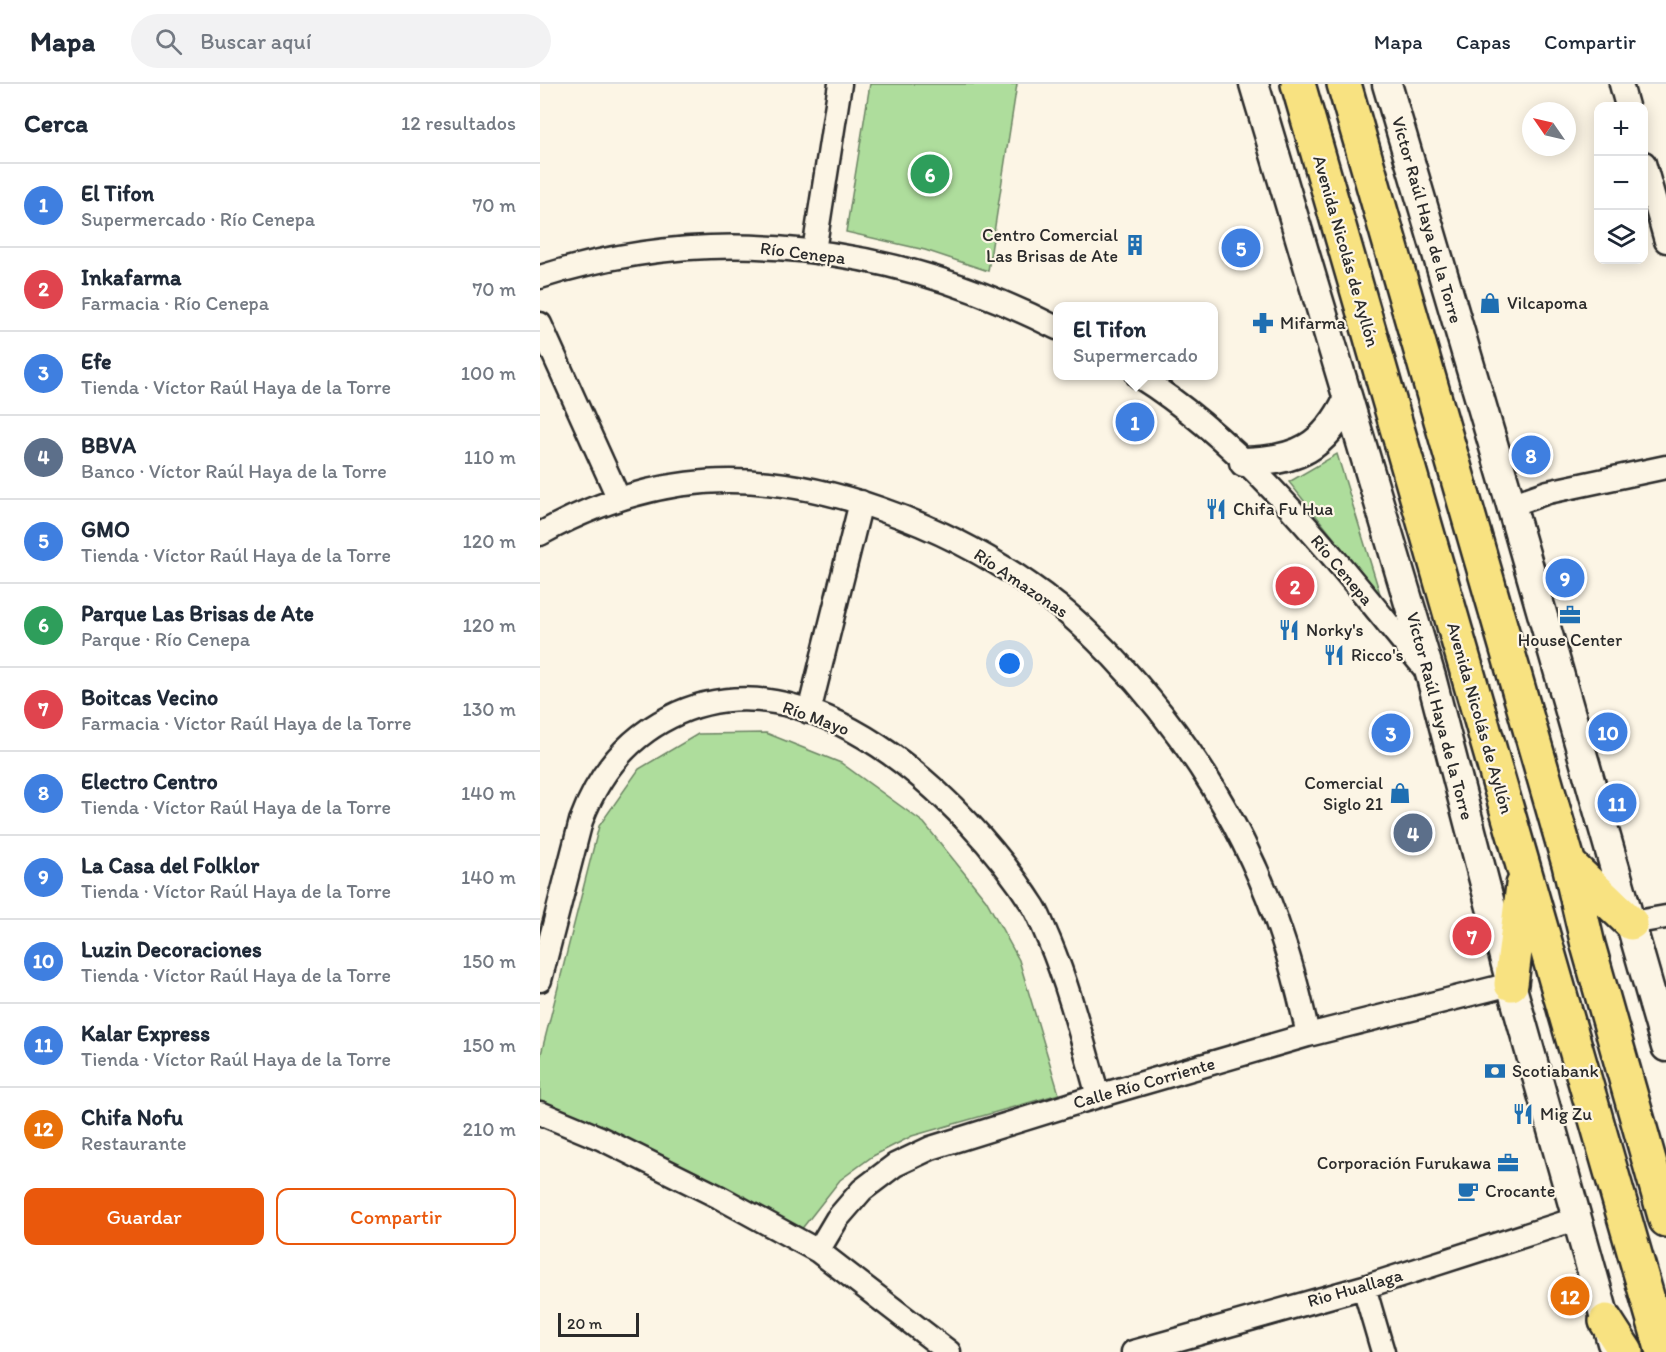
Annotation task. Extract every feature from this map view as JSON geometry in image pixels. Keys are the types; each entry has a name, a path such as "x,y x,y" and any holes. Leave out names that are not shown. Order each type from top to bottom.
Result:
{"main road":[{"name":"Avenida Nicolás de Ayllón","path":"1298,84 1663,1352"},
{"path":"1344,84 1569,864 1588,945 1666,1220"},
{"path":"1569,864 1631,923"},
{"path":"1511,984 1525,872"},
{"path":"1610,1337 1626,1352"}],"street":[{"path":"814,252 840,84"},
{"name":"Víctor Raúl Haya de la Torre","path":"1254,84 1431,677 1511,984 1610,1337"},
{"name":"Víctor Raúl Haya de la Torre","path":"1387,84 1512,505 1666,1047"},
{"path":"1621,84 1626,102"},
{"path":"1648,176 1664,228"},
{"name":"Río Cenepa","path":"540,277 617,256 666,249 716,246 765,247 814,252 886,265 956,285 1024,311 1053,326"},
{"path":"540,324 619,499"},
{"name":"Río Cenepa","path":"1145,380 1207,427 1244,462 1306,527 1431,677"},
{"path":"1244,462 1271,462 1296,455 1318,441 1337,422 1348,399"},
{"path":"1512,505 1548,492 1666,467"},
{"name":"Río Amazonas","path":"540,534 592,508 653,489 723,481 758,481 793,485 861,502 903,517 945,535 1022,580 1059,606 1096,640 1156,707 1193,755 1220,798 1264,888 1297,986 1308,1035"},
{"path":"808,712 861,502"},
{"name":"Río Mayo","path":"540,980 581,821 602,776 622,751 654,725 699,705 743,699 788,705 849,727 904,764 956,808 994,850 1035,909 1060,966 1098,1096"},
{"path":"1631,923 1666,917"},
{"name":"Calle Río Corriente","path":"818,1251 837,1219 862,1190 895,1165 931,1148 1098,1096 1308,1035 1511,984"},
{"path":"540,1113 600,1138 709,1192 818,1251 949,1352"},
{"name":"Rio Huallaga","path":"1133,1352 1364,1287 1576,1219"},
{"path":"1364,1287 1383,1352"}],"green space":[{"path":"870,84 1017,84 988,271 925,250 846,232"},
{"path":"1337,454 1381,597 1289,482"},
{"path":"766,733 841,763 924,823 986,900 1019,960 1059,1094 912,1136 873,1156 840,1180 800,1231 671,1162 540,1100 540,1058 599,826 639,769 698,734"}],"place":[{"name":"Parque Las Brisas de Ate","path":"930,174"},
{"name":"Centro Comercial Las Brisas de Ate","path":"1135,245"},
{"name":"GMO","path":"1241,248"},
{"name":"Vilcapoma","path":"1490,303"},
{"name":"Mifarma","path":"1263,323"},
{"name":"El Tifon","path":"1135,422"},
{"name":"Electro Centro","path":"1531,455"},
{"name":"Chifa Fu Hua","path":"1216,509"},
{"name":"La Casa del Folklor","path":"1565,578"},
{"name":"Inkafarma","path":"1295,586"},
{"name":"House Center","path":"1570,615"},
{"name":"Norky's","path":"1289,630"},
{"name":"Ricco's","path":"1334,655"},
{"name":"Luzin Decoraciones","path":"1608,732"},
{"name":"Efe","path":"1391,733"},
{"name":"Comercial Siglo 21","path":"1400,793"},
{"name":"Kalar Express","path":"1617,803"},
{"name":"BBVA","path":"1413,833"},
{"name":"Boitcas Vecino","path":"1472,936"},
{"name":"Scotiabank","path":"1495,1071"},
{"name":"Mig Zu","path":"1523,1114"},
{"name":"Corporación Furukawa","path":"1508,1163"},
{"name":"Crocante","path":"1468,1191"},
{"name":"Chifa Nofu","path":"1570,1296"}]}
